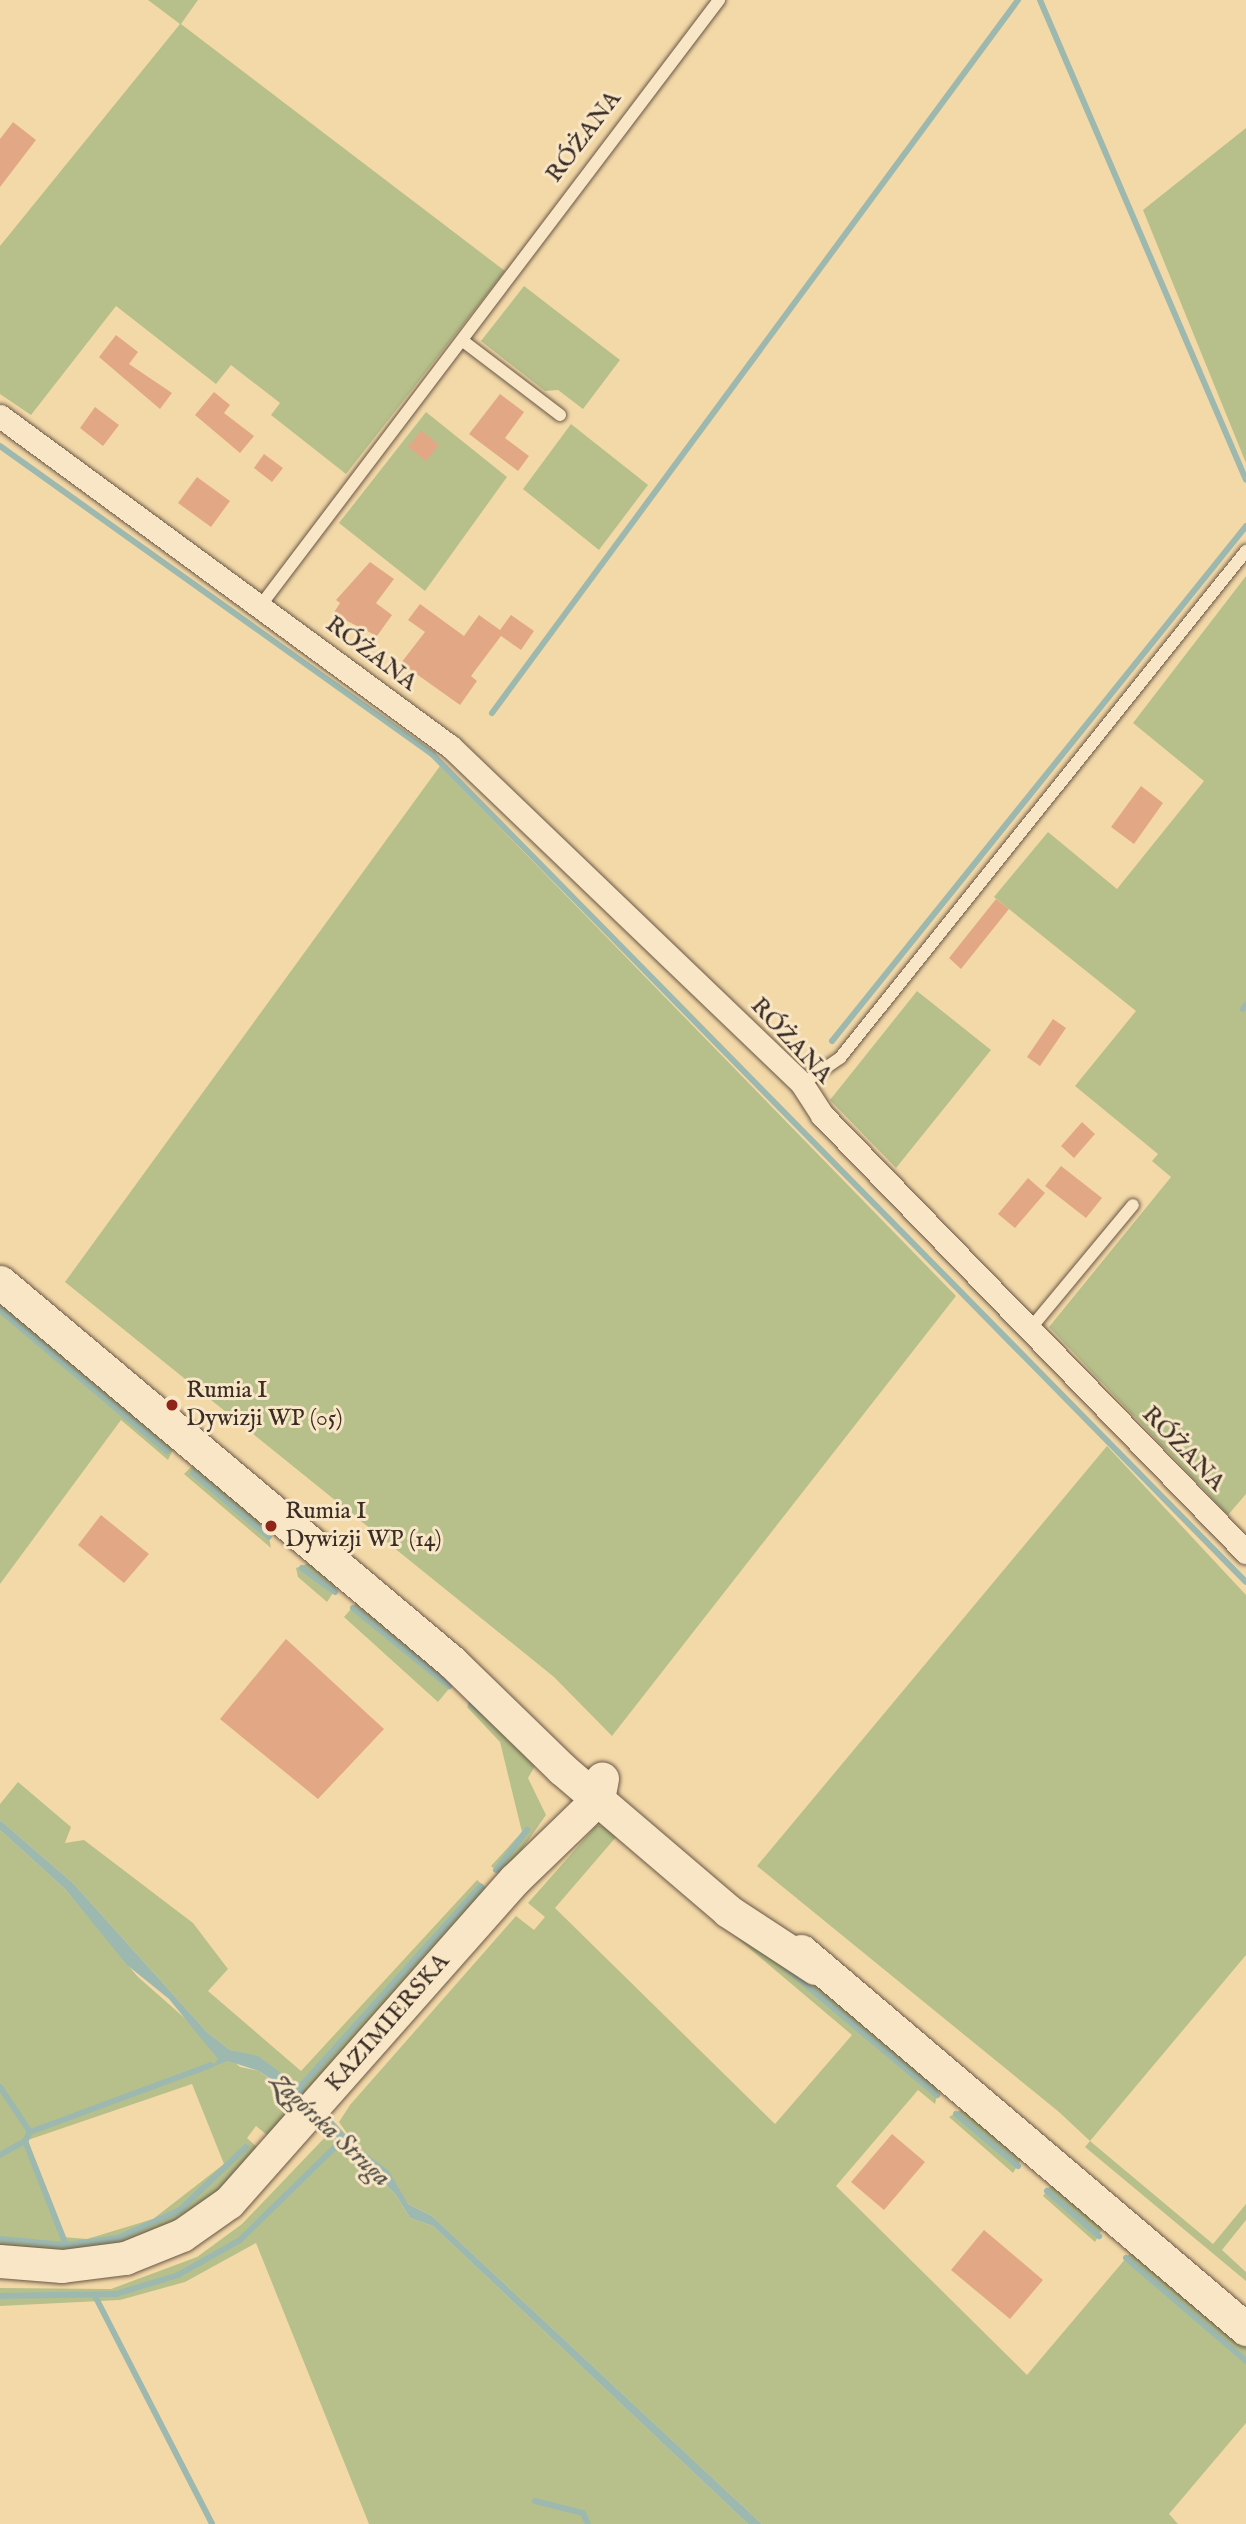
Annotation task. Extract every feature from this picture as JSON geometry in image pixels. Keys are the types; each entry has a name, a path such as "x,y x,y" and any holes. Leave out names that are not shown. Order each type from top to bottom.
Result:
{"street":[{"name":"RÓŻANA","path":"0,416 451,747 802,1084 822,1115 1246,1552"},
{"path":"0,1282 452,1662 594,1786 788,1936 815,1968 1246,2329"},
{"name":"KAZIMIERSKA","path":"0,2262 89,2265 182,2235 229,2202 594,1786"}],"lane":[{"name":"RÓŻANA","path":"261,605 719,0"},
{"path":"463,341 560,415"},
{"path":"802,1084 841,1058 1246,551"},
{"path":"1030,1329 1133,1205"}],"green space":[{"path":"148,0 198,0 181,24 505,271 346,474 271,415 280,403 231,365 216,384 116,306 31,415 0,394 0,246 180,24"},
{"path":"1246,128 1246,463 1143,210"},
{"path":"524,286 620,360 583,409 558,390 545,391 481,341"},
{"path":"426,412 507,477 425,591 339,523"},
{"path":"571,424 648,485 599,550 523,489"},
{"path":"1246,576 1246,1494 1228,1515 1049,1327 1171,1177 1152,1161 1158,1154 1075,1086 1136,1011 994,897 1048,832 1117,889 1204,781 1133,723"},
{"path":"440,766 956,1296 612,1736 554,1677 65,1282"},
{"path":"917,991 991,1050 896,1168 830,1100"},
{"path":"0,1296 176,1444 168,1460 121,1420 0,1584"},
{"path":"1107,1446 1246,1595 1246,1955 1090,2141 1059,2112 757,1866"},
{"path":"191,1467 203,1468 266,1521 271,1548 184,1474"},
{"path":"309,1563 339,1584 327,1602 298,1577 296,1568"},
{"path":"356,1603 364,1603 452,1685 438,1702 344,1617"},
{"path":"472,1701 539,1759 528,1778 546,1815 503,1876 491,1866 522,1832 500,1742 467,1707"},
{"path":"18,1782 71,1827 65,1843 84,1840 193,1923 228,1969 208,1991 301,2071 477,1880 490,1891 308,2093 258,2057 230,2050 207,2032 73,1883 0,1820 0,1804"},
{"path":"596,1826 604,1826 666,1878 616,1837 555,1908 775,2124 852,2035 686,1895 813,1980 939,2087 935,2104 918,2090 836,2186 1027,2375 1132,2251 1246,2344 1246,2423 1169,2514 1178,2524 762,2524 432,2216 408,2204 356,2146 339,2122 350,2105 516,1916 534,1930 545,1917 528,1903"},
{"path":"0,1830 65,1889 137,1976 240,2067 259,2071 300,2102 272,2139 256,2126 247,2138 258,2148 199,2210 114,2249 0,2251","holes":["192,2084 224,2164 153,2219 87,2239 62,2237 28,2140"]},
{"path":"964,2108 1022,2158 1013,2173 949,2117"},
{"path":"330,2132 396,2195 410,2218 433,2226 748,2524 369,2524 256,2243 185,2282 120,2300 0,2306 0,2288 111,2289 197,2257 242,2224"},
{"path":"1090,2141 1213,2244 1246,2204 1246,2220 1222,2250 1246,2272 1246,2281 1085,2147"},
{"path":"1051,2185 1104,2226 1095,2242 1043,2196"}],"water":[{"name":"Zagórska Struga","path":"0,1820 73,1883 207,2032 230,2050 258,2056 306,2091 356,2146 389,2171 408,2204 432,2216 762,2524 748,2524 433,2226 410,2218 396,2195 293,2095 259,2071 228,2061 212,2067 218,2059 169,1999 127,1965 65,1889 0,1830"}],"building":[{"path":"13,122 36,140 0,187 0,139"},
{"path":"116,335 138,352 129,364 172,393 160,409 99,357"},
{"path":"214,392 230,405 224,413 254,436 240,453 195,415"},
{"path":"500,394 524,412 505,438 529,456 518,471 469,434"},
{"path":"95,407 119,425 103,446 80,428"},
{"path":"421,430 439,445 426,461 408,447"},
{"path":"264,454 283,468 272,482 254,468"},
{"path":"197,477 230,501 211,527 178,503"},
{"path":"370,562 394,579 376,603 392,615 377,636 333,614 340,603 336,600"},
{"path":"420,604 464,636 479,615 500,630 511,615 534,631 521,650 501,636 471,676 477,681 460,705 401,663 425,632 408,620"},
{"path":"1141,786 1163,803 1134,844 1111,827"},
{"path":"996,899 1009,909 961,969 949,958"},
{"path":"1053,1019 1066,1028 1040,1066 1027,1057"},
{"path":"1082,1122 1095,1134 1074,1158 1061,1146"},
{"path":"1061,1166 1102,1198 1086,1218 1045,1186"},
{"path":"1028,1178 1045,1193 1015,1228 998,1214"},
{"path":"101,1515 149,1554 124,1583 78,1545"},
{"path":"286,1639 384,1729 318,1799 220,1719"},
{"path":"892,2134 925,2162 884,2210 851,2182"},
{"path":"984,2230 1043,2280 1010,2319 951,2270"}],"waterway":[{"path":"492,713 1018,0"},
{"path":"1040,0 1246,480"},
{"path":"0,446 432,754 1246,1582"},
{"path":"832,1041 1246,526"},
{"path":"1243,1009 1246,1005"},
{"path":"0,1310 167,1451"},
{"path":"193,1473 269,1537"},
{"path":"302,1568 335,1592"},
{"path":"353,1608 449,1686"},
{"path":"471,1704 482,1713"},
{"path":"496,1870 527,1830"},
{"name":"Zagórska Struga","path":"300,2087 481,1886"},
{"path":"785,1967 937,2095"},
{"path":"25,2141 30,2132 211,2065"},
{"path":"0,2087 30,2132"},
{"path":"956,2114 1018,2166"},
{"path":"0,2155 25,2141 66,2245"},
{"name":"Zagórska Struga","path":"0,2296 116,2294 178,2275 240,2240 339,2143"},
{"path":"0,2239 66,2245 118,2238 180,2210 246,2147"},
{"path":"1047,2191 1099,2236"},
{"path":"1126,2258 1246,2361"},
{"path":"95,2296 212,2524"},
{"path":"535,2501 583,2513 588,2524"}],"place":[{"name":"Rumia I Dywizji WP (05)","path":"172,1405"},
{"name":"Rumia I Dywizji WP (14)","path":"271,1526"}]}
